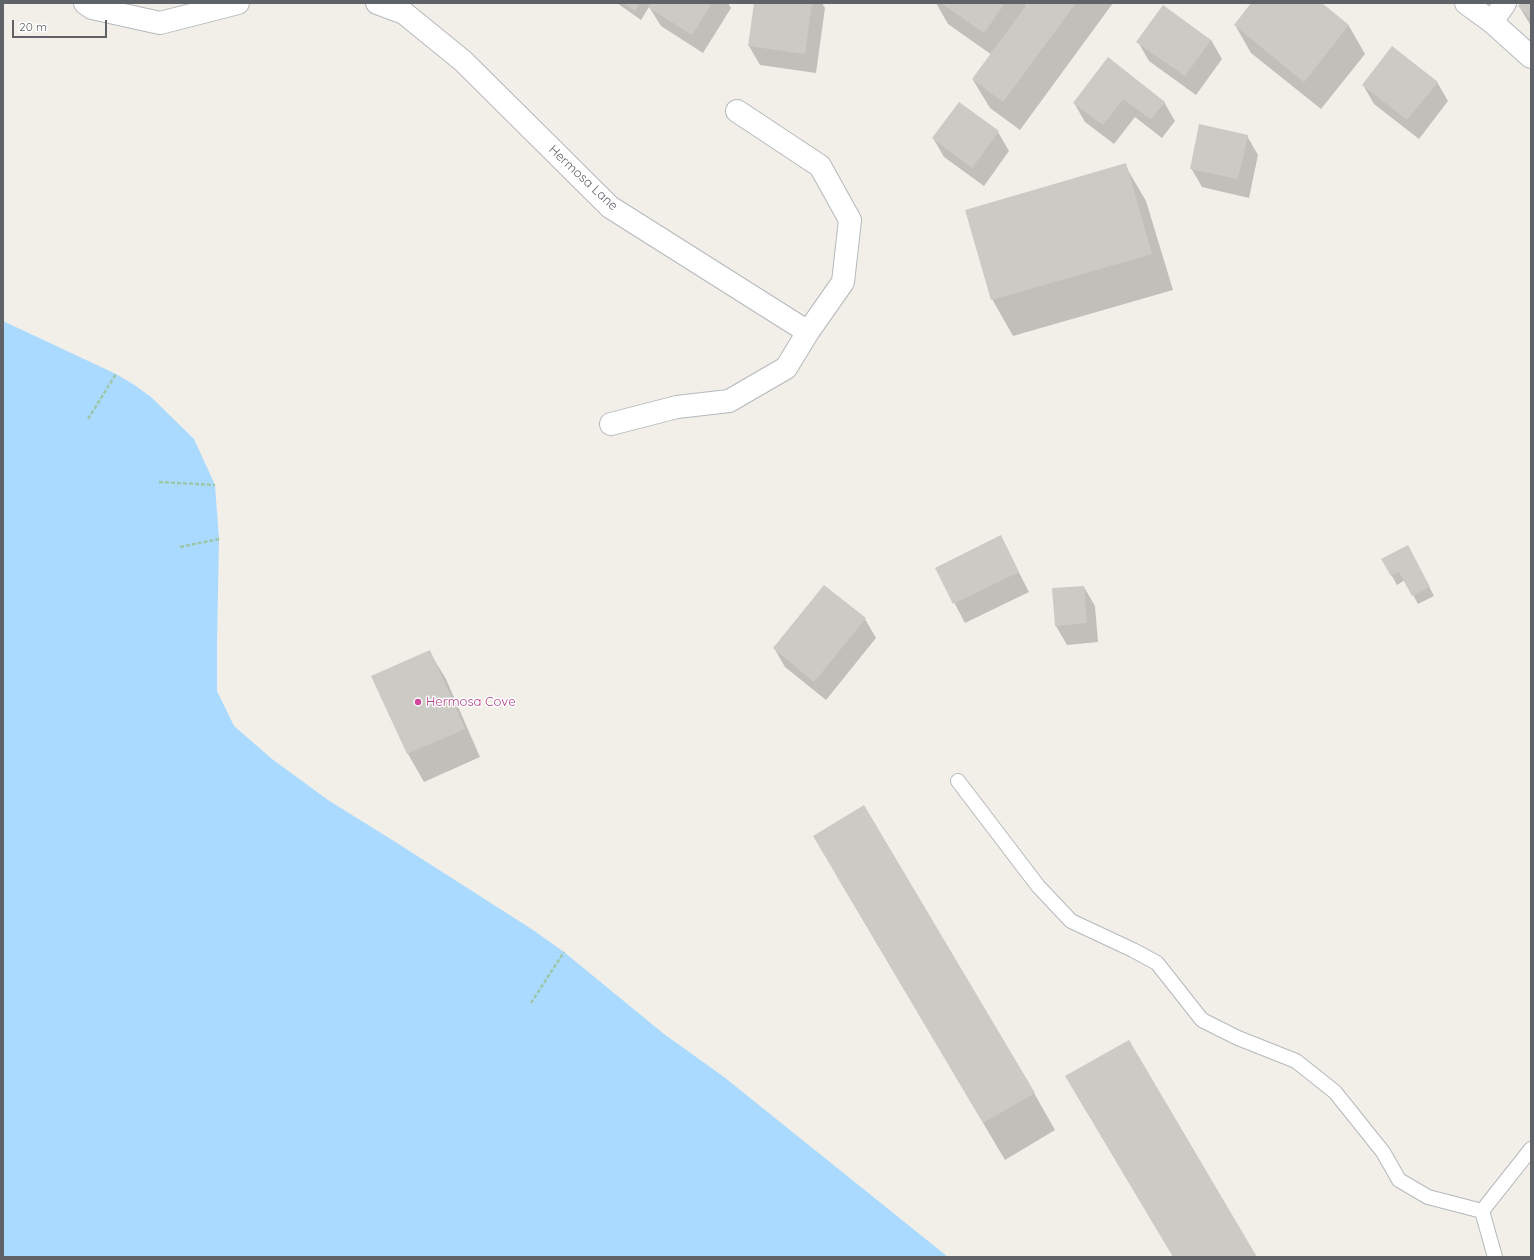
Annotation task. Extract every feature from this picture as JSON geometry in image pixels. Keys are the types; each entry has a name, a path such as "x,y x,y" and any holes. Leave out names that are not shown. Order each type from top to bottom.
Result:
{"street":[{"path":"85,3 92,8 160,24 238,3"},
{"name":"Hermosa Lane","path":"377,3 404,13 463,61 610,207 808,332"},
{"path":"1466,3 1492,22 1531,57"},
{"path":"1492,22 1505,3"},
{"path":"611,424 677,407 729,401 786,368 808,332 843,282 850,220 820,166 737,111"}],"lane":[{"path":"958,781 1038,886 1071,921 1157,963 1202,1020 1238,1038 1296,1061 1335,1092 1383,1152 1398,1180 1428,1197 1482,1211"},
{"path":"1482,1211 1531,1149"},
{"path":"1482,1211 1496,1257"}],"path":[{"path":"88,419 116,374"},
{"path":"159,482 215,485"},
{"path":"180,547 219,539"},
{"path":"531,1003 564,952"}],"water":[{"path":"3,321 116,374 133,384 151,397 194,439 215,485 219,539 217,691 234,726 272,759 328,800 533,930 564,952 664,1034 724,1077 948,1257 3,1257"}],"building":[{"path":"623,3 640,3 635,11"},
{"path":"651,3 712,3 692,35 648,7"},
{"path":"754,3 812,3 805,54 748,46"},
{"path":"941,3 1005,3 984,33"},
{"path":"1028,3 1076,3 1003,102 972,79"},
{"path":"1251,3 1322,3 1349,25 1304,82 1234,25"},
{"path":"1521,3 1531,3 1531,19 1518,6"},
{"path":"1163,5 1211,40 1185,76 1136,42"},
{"path":"1392,46 1438,82 1407,120 1362,85"},
{"path":"1108,57 1165,102 1151,119 1123,99 1103,125 1073,103"},
{"path":"959,102 999,131 972,168 932,138"},
{"path":"1199,124 1248,135 1238,179 1190,169"},
{"path":"1126,163 1152,254 991,300 965,210"},
{"path":"1001,535 1019,572 953,604 935,568"},
{"path":"1408,545 1430,587 1412,596 1399,572 1391,576 1381,559"},
{"path":"824,585 866,618 814,682 773,648"},
{"path":"1084,586 1087,623 1055,626 1052,588"},
{"name":"Hermosa Cove","path":"430,650 465,729 407,754 371,676"},
{"path":"864,805 1035,1093 983,1123 813,836"},
{"path":"1129,1040 1257,1257 1173,1257 1065,1076"}],"place":[{"name":"Hermosa Cove","path":"418,702"}]}
